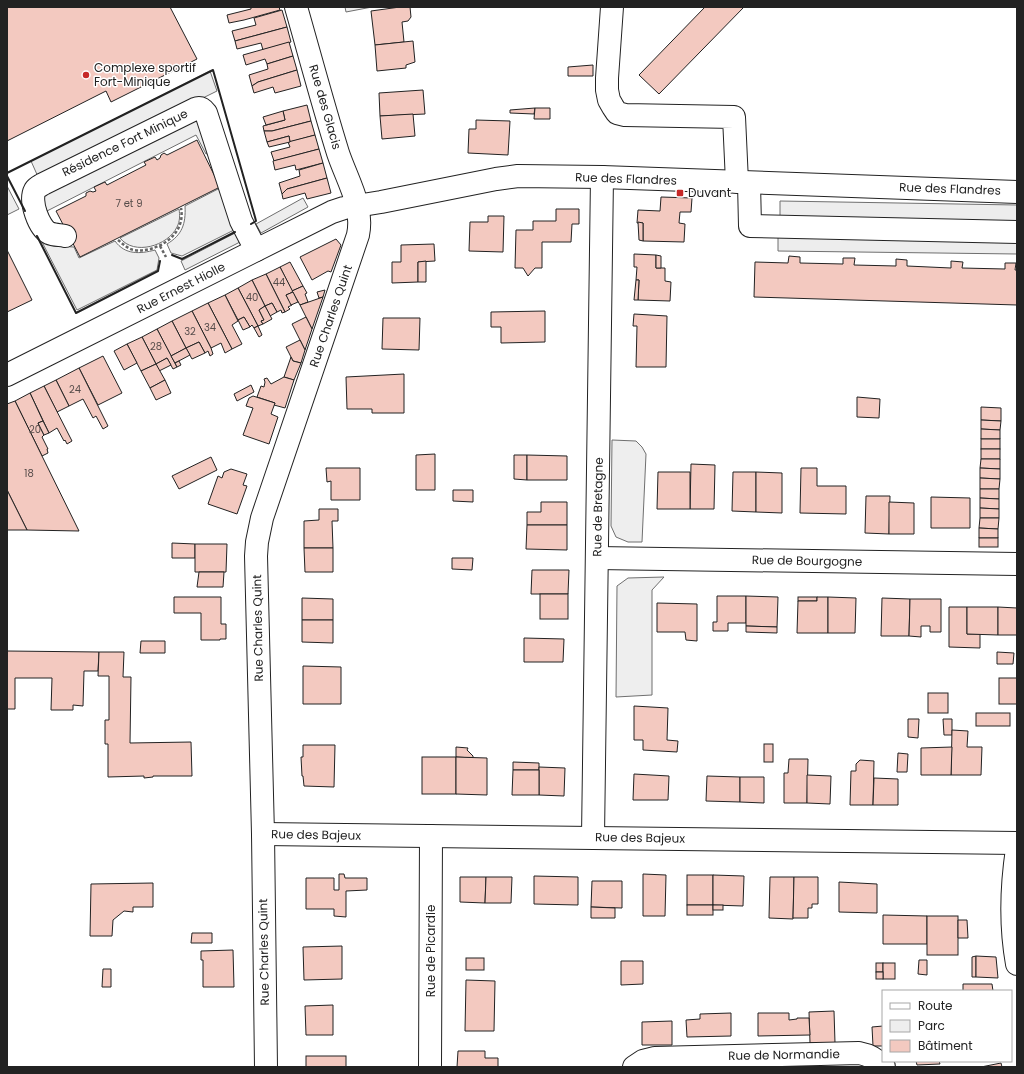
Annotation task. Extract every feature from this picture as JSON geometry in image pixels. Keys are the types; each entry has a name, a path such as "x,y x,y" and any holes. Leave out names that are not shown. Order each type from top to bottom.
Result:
{"street":[{"name":"Rue des Glacis","path":"296,7 338,153 358,206"},
{"path":"612,7 607,78 609,100 613,107 617,112 625,115 734,117 750,226 1017,232"},
{"name":"Résidence Fort Minique","path":"65,236 55,235 45,229 34,210 33,196 36,189 43,184 195,108 199,108 204,110 206,113 241,221 256,250"},
{"name":"Rue des Flandres","path":"358,206 507,177 526,176 602,177 1017,192"},
{"name":"Rue de Bretagne","path":"593,837 602,177"},
{"name":"Rue Ernest Hiolle","path":"7,375 332,212 358,206"},
{"name":"Rue Charles Quint","path":"266,1067 263,834 256,556 257,542 262,518 358,235 360,222 358,206"},
{"name":"Rue de Bourgogne","path":"597,558 1017,564"},
{"name":"Rue des Bajeux","path":"263,834 1017,843"},
{"name":"Rue de Picardie","path":"430,1067 431,836"},
{"path":"1017,850 1014,869 1012,910 1012,926 1017,964"},
{"name":"Rue de Normandie","path":"634,1067 643,1061 655,1058 859,1053 873,1057 884,1067"}],"path":[{"path":"118,240 123,245 134,250 141,251 160,246 172,238 176,233 182,221 181,208"},
{"path":"160,246 166,257"}],"green space":[{"path":"197,120 210,152 206,154 196,135 45,212 40,191"},
{"path":"220,188 234,230 182,256 171,253 167,244 180,233 184,224 185,206"},
{"path":"179,209 180,218 173,234 159,244 134,247 120,238"},
{"path":"115,241 119,246 128,251 138,253 155,250 159,258 157,270 77,310 42,242 56,246 74,247 79,258"},
{"path":"612,440 636,441 646,454 642,542 628,542 616,537 611,526"},
{"path":"664,577 652,590 652,695 616,697 617,586 628,578"}],"shaded area":[{"path":"345,7 372,7 346,12"},
{"path":"210,71 217,91 39,179 31,161"},
{"path":"7,186 19,209 7,215"},
{"path":"303,198 308,207 261,233 256,224"},
{"path":"780,201 1017,205 1017,223 780,219"},
{"path":"778,231 1017,236 1017,254 778,251"},
{"path":"235,233 240,242 185,270 181,261"}],"building":[{"name":"Complexe sportif Fort-Minique","path":"7,7 170,7 197,59 111,102 106,91 7,141"},
{"path":"251,7 279,7 280,10 229,23 227,15 251,9"},
{"path":"410,7 411,17 408,21 402,22 404,42 375,45 371,11"},
{"path":"705,7 744,7 659,94 639,75"},
{"path":"282,10 287,27 235,41 232,31 256,25 254,18"},
{"path":"287,27 291,42 263,50 261,43 237,49 235,41"},
{"path":"413,41 415,62 406,65 406,68 377,71 375,45"},
{"path":"289,42 293,56 267,64 265,59 246,65 243,55"},
{"path":"293,56 297,70 258,82 252,86 249,75 268,69 267,64"},
{"path":"593,65 593,76 568,76 568,67"},
{"path":"297,70 301,86 275,93 273,87 254,93 252,86 258,82"},
{"path":"423,90 425,114 380,116 379,93"},
{"path":"307,105 311,121 272,131 264,131 263,126 285,120 283,111"},
{"path":"535,108 534,114 510,113 510,110"},
{"path":"535,108 550,108 550,119 534,119"},
{"path":"283,111 285,120 266,125 263,117"},
{"path":"413,114 415,136 382,139 380,116"},
{"path":"476,120 510,121 508,155 468,153 469,129 476,129"},
{"path":"311,121 315,135 290,142 289,136 267,142 264,131 272,131"},
{"path":"315,135 319,149 274,161 271,152 290,147 288,142"},
{"path":"289,136 290,142 269,147 267,142"},
{"path":"197,140 220,187 80,257 56,211 86,196 86,193 90,191 96,191 94,187 105,182 107,185 146,165 144,162 155,157 157,160 164,153 167,155"},
{"path":"319,149 323,163 296,170 295,165 275,170 273,161"},
{"path":"323,163 327,178 287,189 282,194 279,183 300,176 299,170"},
{"path":"327,178 331,193 307,199 305,193 283,199 282,194 287,189"},
{"path":"661,197 692,198 691,212 680,212 679,223 685,224 684,242 643,241 643,223 637,223 638,210 660,211"},
{"path":"556,209 579,209 579,224 572,224 571,242 542,242 542,268 535,268 528,276 523,268 515,268 516,230 533,230 533,221 556,221"},
{"path":"488,216 504,216 503,252 469,251 470,222 488,222"},
{"path":"638,222 643,223 643,241 639,240"},
{"path":"336,239 341,245 331,272 328,271 312,280 300,257"},
{"path":"434,244 435,261 418,262 418,282 392,283 392,262 401,262 401,245"},
{"path":"7,250 32,300 7,312"},
{"path":"634,254 656,255 656,268 665,268 665,281 671,282 670,301 638,300 639,280 636,280 637,267 634,267"},
{"path":"656,255 661,256 661,268 656,268"},
{"path":"789,256 800,257 800,263 843,264 843,258 855,258 854,265 896,266 896,259 907,260 907,266 951,268 951,261 963,262 962,268 1005,269 1005,263 1016,263 1017,305 754,297 755,262 788,263"},
{"path":"426,261 426,282 418,282 418,262"},
{"path":"290,262 303,286 292,291 280,267"},
{"path":"280,267 293,292 286,295 292,305 288,307 290,309 285,312 266,274"},
{"path":"266,274 285,312 282,313 281,310 277,312 272,303 265,306 252,280"},
{"path":"252,280 265,306 259,310 264,320 261,321 263,324 258,326 238,288"},
{"path":"636,280 639,280 638,300 634,300"},
{"path":"303,286 307,293 305,294 308,302 300,305 292,291"},
{"path":"238,288 258,326 254,328 252,325 250,327 244,317 238,320 225,295"},
{"path":"325,290 323,297 319,298 317,292"},
{"path":"293,292 298,302 291,305 286,295"},
{"path":"225,295 238,321 232,325 242,344 232,349 208,303"},
{"path":"323,297 312,329 300,305"},
{"path":"208,303 232,349 225,353 221,343 211,348 192,311"},
{"path":"272,303 277,312 270,316 265,306"},
{"path":"265,306 272,319 263,324 261,321 264,320 259,310"},
{"path":"192,311 211,348 213,354 210,356 208,351 205,353 199,342 186,348 172,321"},
{"path":"545,311 545,342 501,343 501,327 491,327 491,312"},
{"path":"634,314 667,316 666,367 636,367 637,326 633,326"},
{"path":"244,317 250,327 243,330 238,320"},
{"path":"306,317 312,329 305,350 292,324"},
{"path":"383,318 420,318 419,350 382,349"},
{"path":"172,321 186,348 171,356 157,329"},
{"path":"258,326 262,335 259,337 254,328"},
{"path":"157,329 177,367 173,369 167,358 156,364 142,337"},
{"path":"142,337 156,364 141,371 127,344"},
{"path":"300,340 305,350 301,363 293,361 286,347"},
{"path":"199,342 205,353 192,359 186,348"},
{"path":"127,344 137,363 124,370 114,351"},
{"path":"186,348 190,355 175,363 171,356"},
{"path":"103,356 122,393 98,405 79,368"},
{"path":"291,357 293,361 301,363 294,380 284,377"},
{"path":"167,358 171,365 159,371 156,364"},
{"path":"179,361 181,365 177,367 175,363"},
{"path":"156,364 165,380 150,388 141,371"},
{"path":"79,368 108,426 103,429 96,416 93,418 83,399 69,406 56,380"},
{"path":"404,374 404,413 372,413 372,409 347,409 346,377"},
{"path":"284,377 294,380 285,408 274,405 275,403 257,397 261,386 264,387 264,379 267,378 271,384"},
{"path":"56,380 69,406 57,412 44,386"},
{"path":"165,380 171,393 156,400 150,388"},
{"path":"251,385 254,392 237,401 234,394"},
{"path":"44,386 72,441 67,444 57,428 49,433 30,393"},
{"path":"30,393 43,421 38,423 44,435 42,437 48,449 48,453 42,456 15,401"},
{"path":"253,396 275,403 271,414 278,417 269,444 243,435 253,408 246,406 249,398"},
{"path":"857,397 880,399 879,418 857,417"},
{"path":"15,401 79,531 27,530 7,490 7,404"},
{"path":"981,407 1001,408 1001,421 981,420"},
{"path":"981,420 1001,421 1000,430 981,429"},
{"path":"43,421 49,433 44,435 38,423"},
{"path":"981,429 1000,430 1000,439 981,439"},
{"path":"981,439 1000,439 1000,449 981,449"},
{"path":"981,449 1000,449 1000,459 981,459"},
{"path":"435,454 435,490 416,490 416,455"},
{"path":"514,455 527,455 527,480 514,479"},
{"path":"527,455 567,456 567,480 527,480"},
{"path":"211,457 217,470 179,489 172,476"},
{"path":"981,459 1000,459 1000,469 980,468"},
{"path":"691,464 715,465 714,509 690,509"},
{"path":"326,468 360,468 360,500 331,500 331,481 327,482"},
{"path":"801,468 817,468 817,486 846,486 846,514 800,513"},
{"path":"980,468 1000,469 1000,479 980,478"},
{"path":"231,469 247,474 243,485 247,486 237,514 208,504 218,476 222,478 224,472"},
{"path":"658,472 690,472 690,509 657,509"},
{"path":"733,472 756,472 756,512 732,511"},
{"path":"756,472 782,473 782,513 756,512"},
{"path":"980,478 1000,479 999,489 980,489"},
{"path":"980,489 999,489 999,499 980,498"},
{"path":"7,490 27,530 7,530"},
{"path":"453,490 473,490 473,502 453,501"},
{"path":"866,496 890,496 889,534 865,533"},
{"path":"931,497 970,498 970,528 931,528"},
{"path":"980,498 999,499 999,509 980,508"},
{"path":"541,502 567,502 567,525 527,525 527,512 541,512"},
{"path":"889,502 914,503 914,534 889,534"},
{"path":"980,508 999,509 999,518 980,518"},
{"path":"319,509 338,509 338,521 332,521 333,548 304,548 304,521 319,520"},
{"path":"980,518 999,518 998,529 979,528"},
{"path":"527,525 567,525 567,550 526,549"},
{"path":"979,528 998,529 998,538 979,538"},
{"path":"979,538 998,538 998,547 979,547"},
{"path":"172,543 195,544 195,558 172,558"},
{"path":"195,544 227,544 226,572 195,572"},
{"path":"304,548 333,548 333,572 305,572"},
{"path":"452,558 473,558 472,570 452,569"},
{"path":"532,570 569,570 568,594 531,594"},
{"path":"199,572 224,572 223,587 197,587"},
{"path":"540,594 568,594 568,619 540,619"},
{"path":"717,596 746,596 746,623 728,623 728,631 713,631 713,622 717,622"},
{"path":"746,596 778,597 777,627 746,626"},
{"path":"174,597 221,597 221,624 226,624 226,639 201,640 201,613 174,613"},
{"path":"798,597 817,597 817,601 798,601"},
{"path":"817,597 828,597 828,633 797,633 798,601 817,601"},
{"path":"828,597 856,598 855,633 828,633"},
{"path":"302,598 333,599 333,620 302,620"},
{"path":"882,598 910,599 909,636 881,636"},
{"path":"910,599 941,599 941,632 930,632 930,626 921,626 921,637 909,636"},
{"path":"657,603 697,604 697,641 686,640 685,632 657,632"},
{"path":"949,607 967,607 967,634 980,634 980,648 949,647"},
{"path":"967,607 998,607 998,635 967,634"},
{"path":"998,607 1017,608 1017,635 998,635"},
{"path":"302,620 333,620 333,643 302,642"},
{"path":"746,626 777,627 777,633 746,632"},
{"path":"524,638 564,639 563,662 524,662"},
{"path":"141,641 165,641 165,653 140,653"},
{"path":"7,651 99,652 98,671 84,671 83,706 73,705 73,710 51,710 52,678 15,678 15,709 7,709"},
{"path":"99,652 124,652 123,677 131,677 130,743 191,742 192,776 153,776 144,778 144,776 108,777 108,744 105,744 105,720 109,720 109,676 98,676"},
{"path":"997,652 1014,653 1013,664 997,664"},
{"path":"303,666 341,667 341,704 303,704"},
{"path":"999,678 1017,678 1017,704 999,704"},
{"path":"928,693 948,693 948,713 928,713"},
{"path":"634,706 668,708 667,740 678,741 677,752 643,750 643,740 634,740"},
{"path":"976,713 1010,713 1010,726 976,726"},
{"path":"908,719 919,719 918,738 908,737"},
{"path":"943,719 952,719 952,735 944,735"},
{"path":"952,730 968,731 967,747 982,747 981,775 951,775"},
{"path":"764,744 773,744 773,762 764,762"},
{"path":"303,745 335,745 334,787 304,786 301,757 303,757"},
{"path":"456,747 468,748 467,750 473,758 456,757"},
{"path":"952,747 951,775 921,775 921,748"},
{"path":"898,753 908,754 907,772 897,772"},
{"path":"422,757 456,757 456,794 422,794"},
{"path":"456,757 487,758 487,795 456,794"},
{"path":"789,759 808,759 807,803 784,803 784,773 788,773"},
{"path":"860,760 874,761 873,805 850,805 851,771 856,771 856,764"},
{"path":"513,762 539,763 539,770 513,770"},
{"path":"539,767 565,768 564,796 539,795"},
{"path":"513,770 539,770 539,795 512,795"},
{"path":"634,774 669,776 668,800 633,800"},
{"path":"807,775 831,776 830,804 807,803"},
{"path":"707,776 740,777 740,802 706,801"},
{"path":"740,777 764,777 764,803 740,802"},
{"path":"874,778 898,779 898,805 873,805"},
{"path":"339,874 344,874 345,878 367,878 367,890 346,891 346,917 334,916 334,909 306,909 306,878 334,878 334,890 339,890"},
{"path":"643,874 666,875 665,916 643,916"},
{"path":"687,875 713,875 713,905 687,905"},
{"path":"713,875 744,876 743,906 713,905"},
{"path":"534,876 578,877 578,905 534,904"},
{"path":"460,877 486,877 485,903 460,902"},
{"path":"486,877 512,877 511,903 485,903"},
{"path":"770,877 794,877 793,919 769,918"},
{"path":"794,877 818,877 818,904 812,904 812,908 808,908 808,918 793,918"},
{"path":"592,881 622,881 622,908 591,907"},
{"path":"839,882 877,884 877,913 839,912"},
{"path":"153,883 153,907 133,907 133,912 124,911 113,920 112,936 90,936 91,884"},
{"path":"687,905 713,905 713,915 687,915"},
{"path":"713,905 723,905 723,910 713,910"},
{"path":"591,907 615,908 615,918 591,918"},
{"path":"883,915 927,916 927,944 883,944"},
{"path":"927,916 958,916 958,955 927,955"},
{"path":"958,920 967,920 968,938 958,938"},
{"path":"192,933 212,933 212,943 191,943"},
{"path":"342,946 342,979 304,980 303,947"},
{"path":"233,950 234,987 203,987 203,960 201,960 201,951"},
{"path":"976,956 976,977 972,977 972,957"},
{"path":"976,956 996,957 998,978 976,977"},
{"path":"466,958 484,958 484,970 466,970"},
{"path":"919,960 927,960 927,975 918,974"},
{"path":"621,961 643,961 643,984 621,985"},
{"path":"876,963 883,963 883,972 876,972"},
{"path":"883,963 895,963 895,979 883,979"},
{"path":"103,969 111,969 111,987 102,987"},
{"path":"876,972 883,972 883,979 876,979"},
{"path":"466,980 495,981 494,1031 465,1031"},
{"path":"963,984 992,984 993,990 963,990"},
{"path":"333,1005 333,1035 306,1035 305,1006"},
{"path":"834,1011 835,1043 810,1043 809,1012"},
{"path":"731,1013 731,1036 687,1037 686,1020 700,1019 700,1014"},
{"path":"758,1013 789,1013 789,1020 809,1018 810,1035 758,1036"},
{"path":"672,1021 672,1045 642,1045 642,1022"},
{"path":"882,1026 882,1046 873,1046 872,1027"},
{"path":"458,1051 485,1051 485,1058 498,1058 498,1067 457,1067"},
{"path":"306,1056 346,1056 346,1067 306,1067"},
{"path":"916,1062 939,1062 940,1064 917,1065"},
{"path":"1001,1063 1002,1067 981,1067"}],"wall":[{"path":"7,173 213,70 256,221 251,224"},
{"path":"7,176 25,211"},
{"path":"172,255 182,259 235,232"},
{"path":"37,236 76,313 158,271 160,261"}],"place":[{"name":"Complexe sportif Fort-Minique","path":"86,75"},
{"name":"Duvant","path":"680,193"}]}
